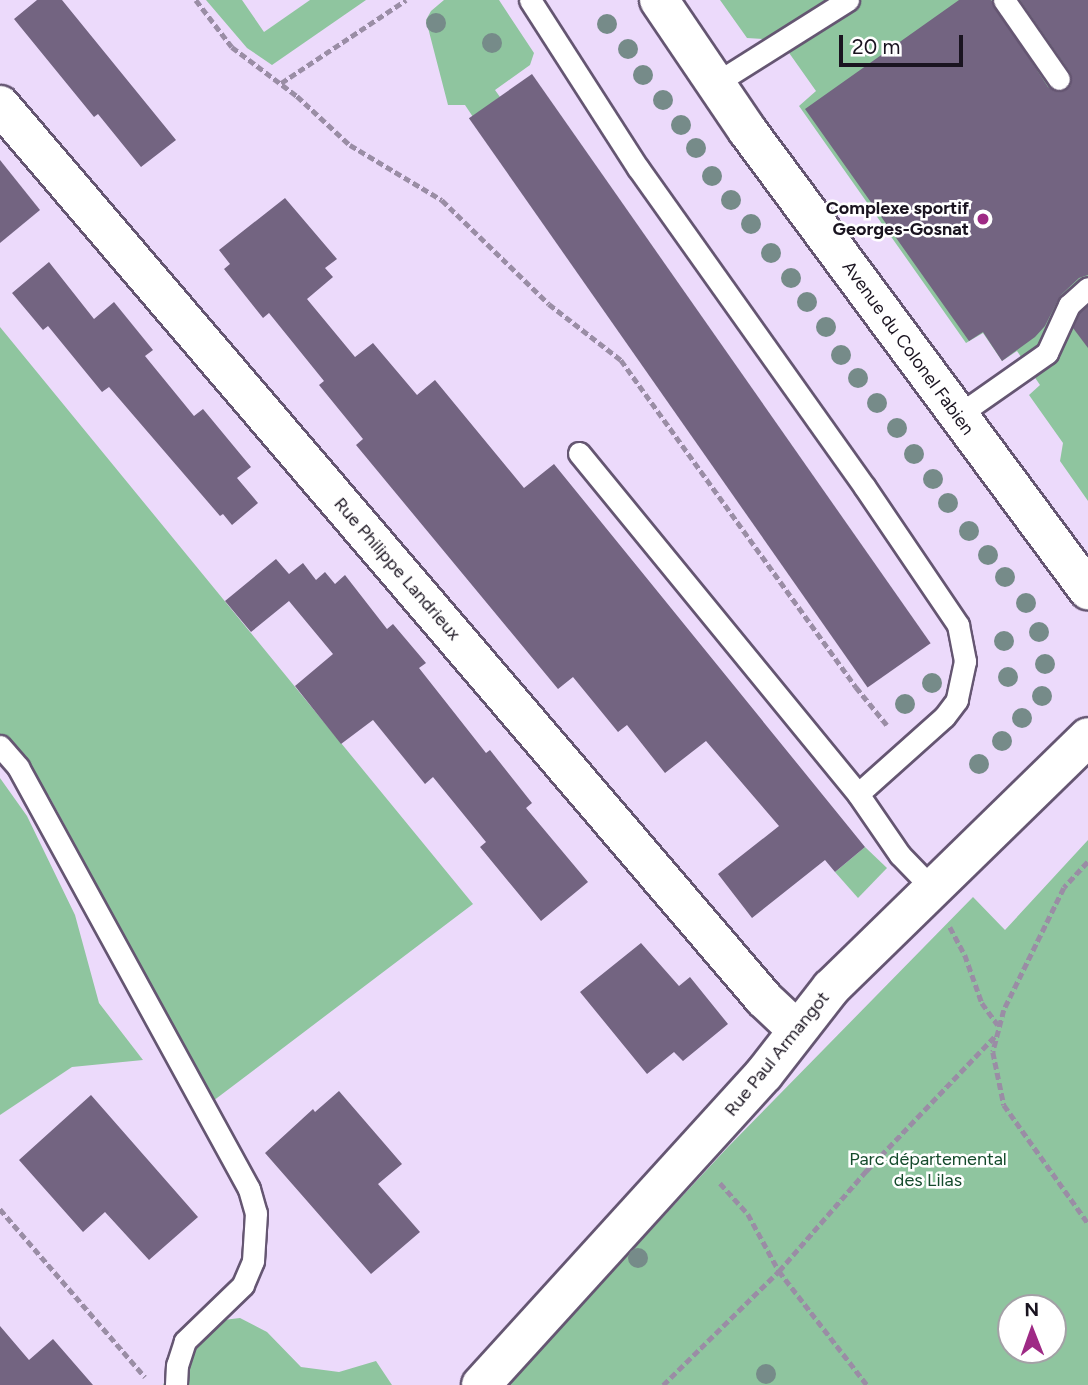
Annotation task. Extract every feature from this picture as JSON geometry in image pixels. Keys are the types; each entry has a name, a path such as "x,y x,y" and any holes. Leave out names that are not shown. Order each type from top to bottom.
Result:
{"street":[{"name":"Avenue du Colonel Fabien","path":"659,0 716,83 957,415 1088,590"},
{"name":"Rue Philippe Landrieux","path":"0,105 755,988 796,1029"},
{"name":"Rue Paul Armangot","path":"481,1385 764,1074 796,1029 831,988 939,905 1088,737"}],"lane":[{"path":"530,0 638,168 864,486 958,625 965,662 957,700 944,718 858,794"},
{"path":"716,83 848,0"},
{"path":"1004,0 1059,79"},
{"path":"957,415 1047,353 1069,305 1088,288"},
{"path":"579,453 858,794 939,905"},
{"path":"0,746 25,779 249,1189 256,1213 253,1261 243,1285 185,1341 176,1384"}],"path":[{"path":"196,0 232,47 281,83 350,145 442,200 549,304 621,360 856,687 908,749"},
{"path":"281,83 406,0"},
{"path":"1088,862 1064,888 998,1026 995,1068 1004,1105 1088,1223"},
{"path":"939,905 965,955 982,1003 998,1026"},
{"path":"663,1385 779,1271 866,1171 996,1035"},
{"path":"718,1181 748,1214 779,1271 867,1385"},
{"path":"0,1209 142,1377 176,1384"}],"green space":[{"path":"206,0 242,0 264,32 310,0 366,0 272,65 247,48"},
{"path":"444,0 499,0 534,53 530,65 495,90 500,97 473,117 465,105 448,105 426,20 431,11"},
{"name":"Complexe sportif Georges-Gosnat","path":"720,0 1088,0 1088,501 1060,461 1063,443 1029,395 1040,385 1017,351 1002,361 983,333 966,343 799,106 816,91 775,33 763,39 747,38"},
{"path":"0,327 473,904 213,1101 49,796 0,734"},
{"path":"0,778 27,816 75,915 99,1003 143,1060 72,1067 0,1115"},
{"name":"Parc départemental des Lilas","path":"1088,840 1088,1385 507,1385 727,1148 973,897 1005,930"},
{"path":"865,847 887,868 858,898 835,872"},
{"path":"240,1318 267,1332 301,1367 339,1372 376,1361 392,1385 163,1385 190,1324"}],"building":[{"path":"37,0 62,0 176,140 141,167 98,114 94,117 14,19"},
{"name":"Complexe sportif Georges-Gosnat","path":"959,0 991,0 1048,87 1059,92 1071,85 1070,72 1020,0 1088,0 1088,275 1079,278 1060,296 1045,326 1035,337 1002,361 983,332 969,341 805,109"},
{"path":"532,74 931,643 868,687 469,118"},
{"path":"0,160 40,210 0,243"},
{"path":"285,198 337,259 325,268 333,277 307,299 355,357 373,343 417,395 435,380 524,488 554,464 865,847 835,872 825,860 752,918 718,874 779,826 706,741 665,773 627,725 618,732 573,677 558,689 356,445 363,439 319,385 324,381 269,313 263,318 224,269 230,264 219,250"},
{"path":"49,262 94,319 114,302 153,350 145,356 194,416 203,409 251,467 237,478 258,503 232,525 223,514 220,516 109,387 102,392 48,326 43,330 12,293"},
{"path":"1088,306 1088,348 1073,328 1080,313"},
{"path":"276,559 289,574 303,563 316,580 325,572 335,584 345,575 387,629 393,624 426,663 419,668 486,753 490,750 532,803 526,808 588,882 541,921 480,847 486,842 433,777 425,784 373,720 341,744 295,686 333,654 289,601 251,632 225,601"},
{"path":"641,943 679,986 690,977 728,1024 683,1061 674,1052 647,1074 580,992"},
{"path":"339,1091 402,1164 378,1184 420,1232 371,1274 265,1153 313,1109 315,1112"},
{"path":"91,1095 198,1217 149,1260 105,1212 83,1232 19,1160"},
{"path":"0,1326 29,1360 53,1339 93,1385 0,1385"}],"place":[{"name":"Complexe sportif Georges-Gosnat","path":"983,219"}]}
